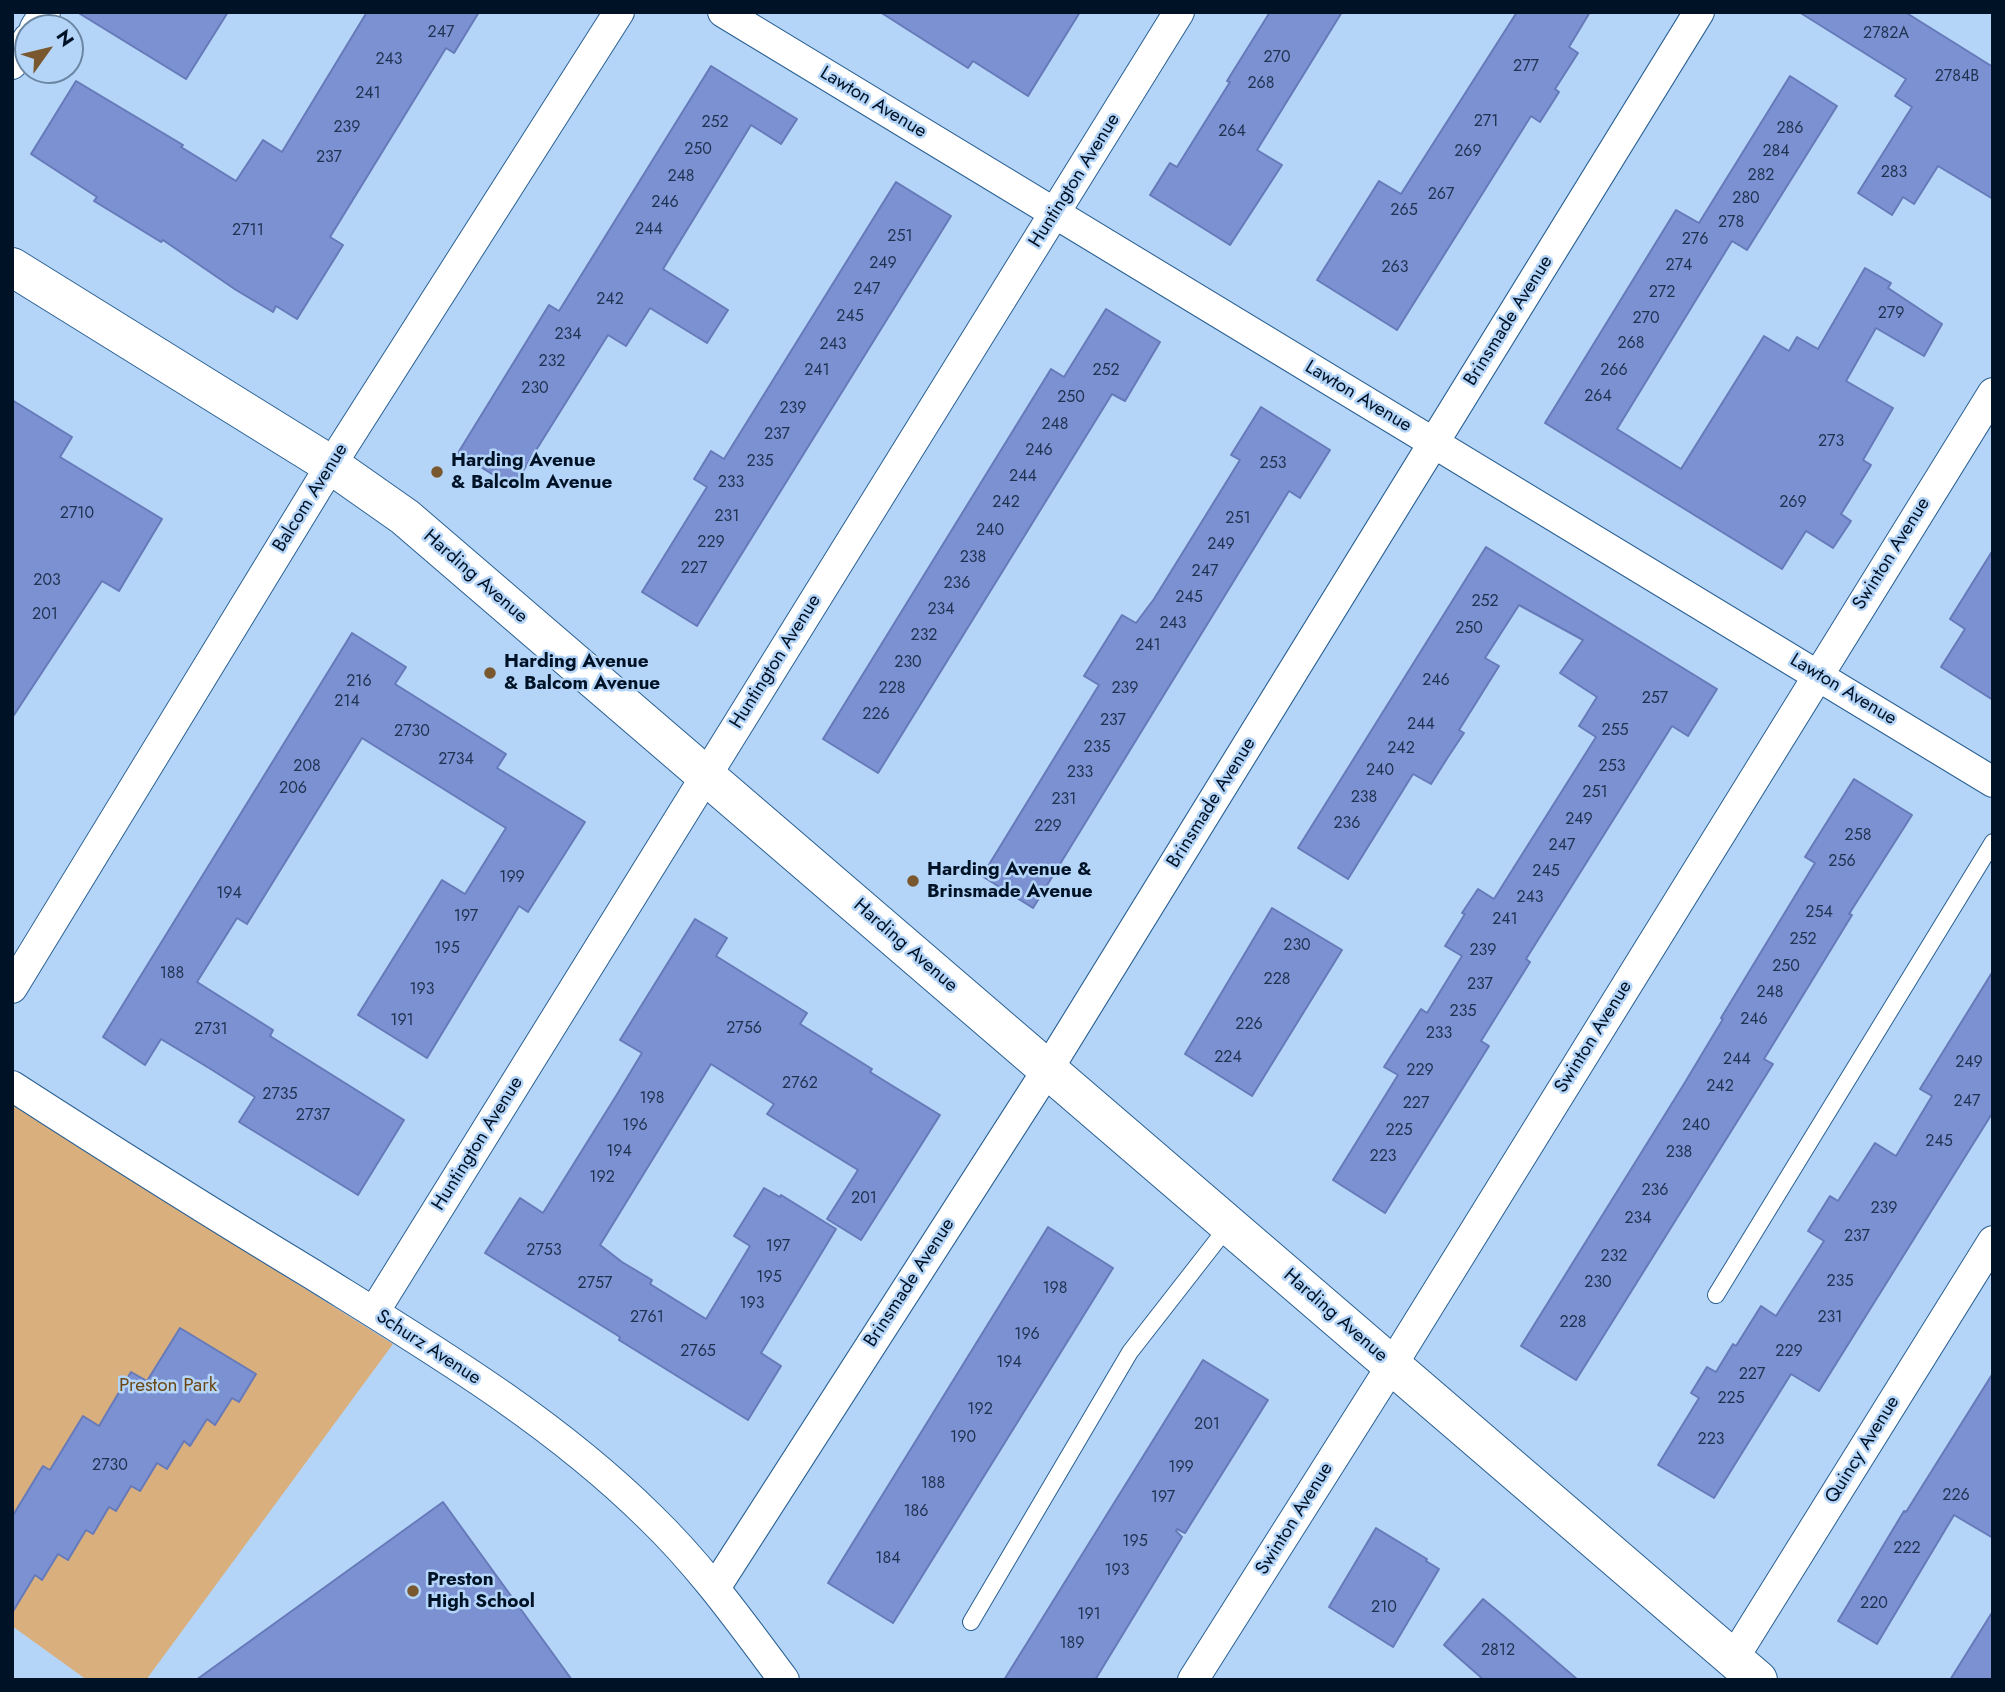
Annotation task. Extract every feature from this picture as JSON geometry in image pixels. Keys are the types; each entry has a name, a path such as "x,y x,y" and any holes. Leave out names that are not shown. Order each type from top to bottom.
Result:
{"street":[{"name":"Balcom Avenue","path":"12,988 331,465 619,12"},
{"name":"Lawton Avenue","path":"723,12 1993,782"},
{"name":"Huntington Avenue","path":"373,1312 1179,12"},
{"name":"Brinsmade Avenue","path":"715,1588 1048,1069 1699,12"},
{"name":"Harding Avenue","path":"12,267 331,465 405,517 1745,1669"},
{"name":"Swinton Avenue","path":"1193,1680 1392,1365 1993,393"},
{"name":"Schurz Avenue","path":"12,1086 146,1173 464,1370 556,1437 649,1516 715,1588 784,1680"},
{"name":"Quincy Avenue","path":"1745,1669 1993,1241"}],"lane":[{"path":"1716,1295 1993,842"},
{"path":"971,1622 1130,1352 1229,1225"}],"green space":[{"name":"Preston Park","path":"12,1104 393,1344 146,1680 87,1680 12,1626"}],"building":[{"path":"77,12 228,12 186,79"},
{"path":"367,12 479,12 454,53 446,48 330,237 343,245 297,319 276,306 273,312 236,290 163,240 161,242 94,201 97,197 31,154 74,84 81,84 183,145 181,147 236,181 263,140 282,152"},
{"path":"880,12 1080,12 1028,96 973,61 968,68"},
{"path":"1270,12 1342,12 1257,150 1282,165 1230,245 1150,195 1170,163 1177,167"},
{"path":"1517,12 1590,12 1569,47 1578,53 1555,89 1559,92 1540,122 1531,116 1397,330 1317,280 1379,181 1401,194"},
{"path":"1799,12 1905,12 1993,67 1993,199 1938,166 1914,204 1903,197 1892,215 1858,193 1912,107 1895,96 1906,79"},
{"path":"711,66 797,119 781,144 751,125 663,269 728,310 707,343 650,308 626,346 608,335 513,487 458,453 549,305 559,311"},
{"path":"1790,76 1837,106 1747,250 1732,241 1617,429 1681,469 1764,336 1789,351 1797,337 1818,349 1865,268 1891,283 1888,288 1942,324 1924,356 1876,328 1846,381 1893,408 1863,460 1871,465 1841,514 1851,521 1833,548 1806,531 1782,569 1545,423 1676,210 1699,223"},
{"path":"896,182 951,216 697,626 642,592 707,487 694,479 711,451 724,459"},
{"path":"1106,309 1160,342 1125,401 1112,394 878,773 823,739 1051,369 1064,377"},
{"path":"12,400 72,437 60,457 162,519 119,591 102,581 12,718"},
{"path":"1261,407 1330,450 1300,498 1289,491 1033,908 982,876 1099,685 1084,676 1122,615 1136,623 1154,599 1240,460 1231,455"},
{"path":"1486,547 1717,689 1688,736 1672,726 1526,959 1530,962 1481,1041 1489,1046 1385,1213 1333,1180 1398,1075 1384,1067 1421,1009 1427,1013 1462,956 1445,946 1465,914 1462,913 1478,889 1494,899 1596,737 1579,726 1597,697 1560,673 1583,640 1519,605 1485,658 1499,666 1459,730 1464,733 1431,784 1413,774 1348,879 1298,848"},
{"path":"1993,550 1993,700 1941,667 1965,629 1950,619"},
{"path":"352,633 406,667 395,684 506,754 497,768 585,822 528,912 519,906 427,1058 358,1015 442,880 465,894 506,828 362,738 247,924 237,918 197,982 273,1030 270,1036 404,1120 358,1195 239,1122 255,1097 209,1068 161,1039 145,1065 103,1037"},
{"path":"1854,779 1912,815 1849,914 1852,915 1764,1059 1773,1064 1576,1380 1521,1346 1684,1084 1815,863 1805,857"},
{"path":"1272,908 1342,950 1252,1096 1185,1054"},
{"path":"695,919 727,938 716,956 807,1013 800,1024 940,1115 861,1240 827,1219 858,1170 767,1114 774,1104 711,1064 600,1245 652,1280 650,1284 706,1319 750,1246 734,1236 764,1188 780,1197 781,1195 836,1229 761,1353 781,1366 748,1420 485,1253 520,1198 543,1213 642,1053 620,1040"},
{"path":"1993,971 1993,1112 1819,1391 1791,1374 1714,1498 1658,1465 1699,1398 1691,1393 1707,1367 1716,1372 1761,1306 1776,1316 1824,1241 1808,1231 1830,1196 1838,1201 1875,1143 1896,1156 1932,1096 1920,1089"},
{"path":"1048,1227 1113,1268 893,1623 828,1583"},
{"path":"180,1328 256,1374 239,1402 232,1398 215,1425 207,1419 190,1446 184,1441 167,1469 157,1463 140,1491 131,1486 116,1511 109,1507 93,1534 86,1530 68,1560 58,1554 42,1580 35,1575 12,1613 12,1517 43,1466 50,1470 83,1416 99,1426 131,1372 147,1381"},
{"path":"1203,1360 1268,1400 1185,1533 1177,1529 1182,1537 1095,1680 1004,1680"},
{"path":"1993,1373 1993,1538 1954,1515 1877,1644 1838,1621 1904,1511 1906,1512"},
{"name":"Preston High School","path":"443,1502 572,1680 196,1680"},
{"path":"1376,1528 1439,1569 1393,1647 1329,1607"},
{"path":"1483,1599 1578,1680 1484,1680 1444,1645"},
{"path":"1993,1611 1993,1680 1950,1680"}],"place":[{"name":"Harding Avenue & Balcolm Avenue","path":"437,472"},
{"name":"Harding Avenue & Balcom Avenue","path":"490,673"},
{"name":"Harding Avenue & Brinsmade Avenue","path":"913,881"},
{"name":"Preston High School","path":"413,1591"}]}
